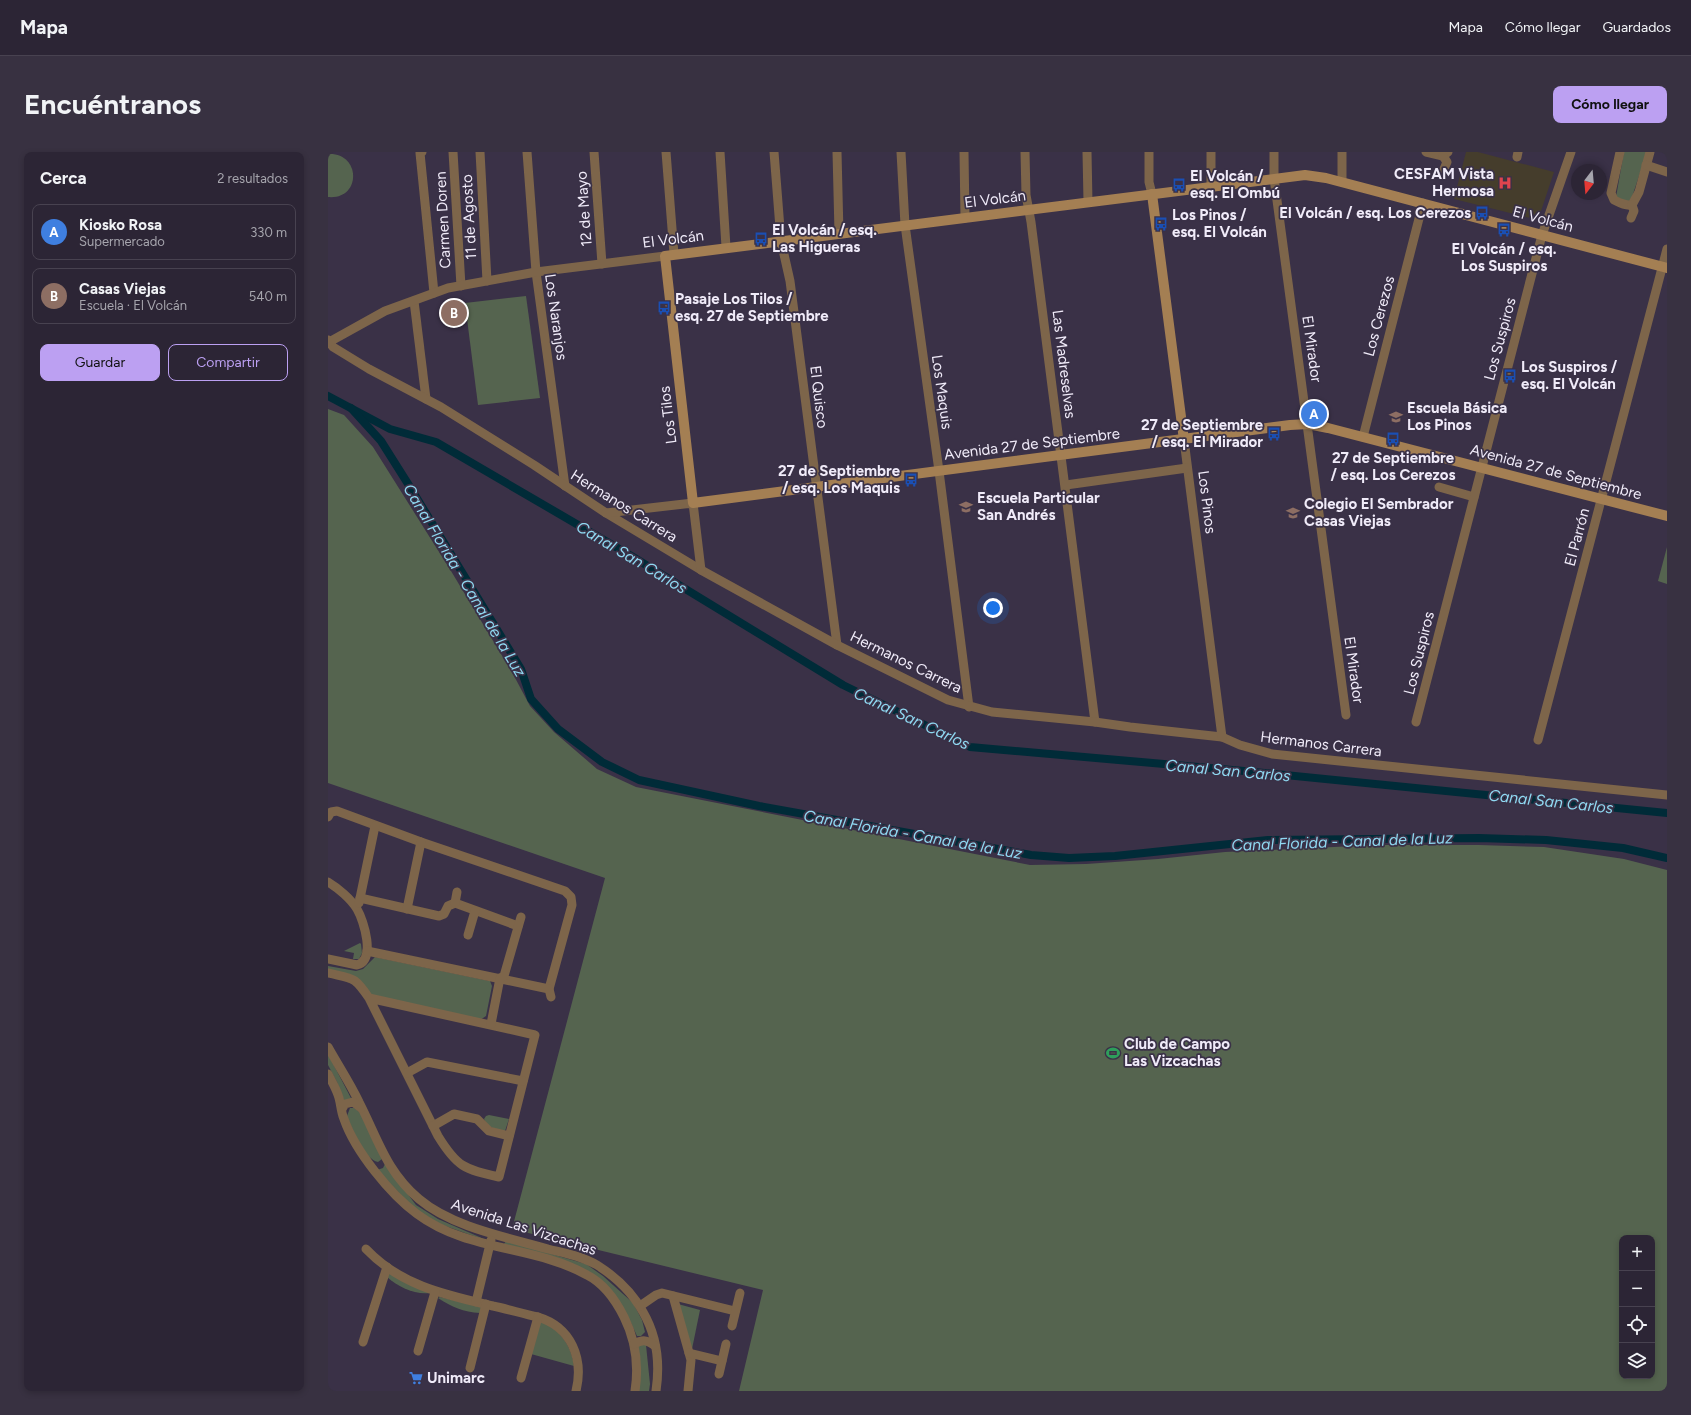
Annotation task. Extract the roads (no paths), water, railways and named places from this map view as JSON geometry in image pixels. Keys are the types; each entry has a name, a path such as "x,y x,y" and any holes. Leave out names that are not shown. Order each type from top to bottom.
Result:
{"street":[{"path":"421,152 434,293"},
{"name":"Carmen Doren","path":"453,152 461,286"},
{"name":"11 de Agosto","path":"480,152 487,281"},
{"name":"Los Naranjos","path":"528,152 536,272 565,486"},
{"name":"12 de Mayo","path":"594,152 602,264"},
{"name":"Los Tilos","path":"666,152 669,255 701,570"},
{"path":"720,152 726,248"},
{"name":"El Quisco","path":"774,152 781,241 790,281 837,645"},
{"path":"837,152 839,233"},
{"name":"Los Maquis","path":"901,152 905,225 939,471 969,707"},
{"path":"964,152 965,218"},
{"name":"Las Madreselvas","path":"1025,152 1026,196 1066,485 1096,722"},
{"path":"1087,152 1088,202"},
{"name":"Los Pinos","path":"1149,152 1149,182 1152,194 1222,737"},
{"path":"1211,152 1211,186"},
{"name":"El Mirador","path":"1274,152 1274,178 1346,715"},
{"path":"1342,152 1342,182"},
{"path":"1426,152 1446,154 1447,162 1444,169"},
{"name":"Los Suspiros","path":"1416,722 1542,234 1571,152"},
{"path":"1620,152 1611,193 1614,200 1622,205 1632,205"},
{"path":"1631,218 1634,211 1632,205 1639,192 1650,152"},
{"path":"1646,165 1667,172"},
{"name":"El Volcán","path":"329,341 385,311 434,293 461,286 536,272 1274,178 1311,175 1664,267"},
{"name":"Los Cerezos","path":"1362,437 1423,203"},
{"name":"El Parrón","path":"1538,740 1664,267 1667,249"},
{"path":"414,300 426,399"},
{"name":"Hermanos Carrera","path":"329,341 333,347 426,399 492,439 606,513 701,570 837,645 948,700 969,707 992,712 1096,722 1222,737 1240,746 1256,751 1278,754 1667,795"},
{"name":"Avenida 27 de Septiembre","path":"606,513 1062,456 1290,425 1308,424 1667,516"},
{"path":"1066,485 1187,468"},
{"path":"1439,487 1474,497"},
{"path":"328,817 330,812 337,811 375,826 565,891 571,897 572,905 550,993 500,978 367,951"},
{"path":"357,909 375,826"},
{"path":"407,909 421,842"},
{"path":"328,882 343,894 357,909 367,942 365,959 361,964 357,965 328,959"},
{"path":"454,903 457,892"},
{"path":"360,898 438,916 444,914 448,906 454,903 475,911 519,921 504,976 500,978 491,1024"},
{"path":"468,935 475,911"},
{"path":"328,973 350,978 358,982 369,998 432,1126 450,1156 457,1163 468,1169 499,1177 535,1035 369,998"},
{"name":"Avenida Las Vizcachas","path":"328,1047 362,1109 387,1161 406,1186 430,1208 454,1221 574,1256 596,1264 621,1283 640,1306 649,1325 655,1346 658,1369 656,1391"},
{"path":"407,1073 428,1062 523,1081"},
{"name":"Avenida Las Vizcachas","path":"328,1074 339,1097 344,1118 354,1141 388,1188 417,1214 453,1234 566,1265 588,1275 604,1289 617,1305 627,1324 634,1344 637,1364 635,1391"},
{"path":"342,1109 345,1104 353,1102 362,1109"},
{"path":"432,1126 454,1114 477,1119 489,1131 509,1136"},
{"path":"372,1167 378,1169 383,1168 386,1166 387,1161"},
{"path":"476,1302 493,1233"},
{"path":"366,1249 387,1267 404,1278 435,1292 538,1317 556,1325 570,1339 577,1356 579,1374 576,1391"},
{"path":"363,1342 387,1267"},
{"path":"418,1351 435,1292"},
{"path":"640,1306 656,1295 662,1293 736,1311"},
{"path":"732,1326 740,1293"},
{"path":"673,1296 691,1360 688,1391"},
{"path":"470,1368 486,1304"},
{"path":"521,1378 538,1317"},
{"path":"634,1344 640,1340 647,1340 655,1346"},
{"path":"719,1374 726,1344"},
{"path":"689,1353 722,1361"}],"waterway":[{"name":"Canal San Carlos","path":"328,396 390,429 436,442 633,557 843,685 970,747 1244,771 1667,813"},
{"name":"Canal Florida - Canal de la Luz","path":"351,408 381,441 410,487 521,669 531,699 558,729 602,762 639,780 759,806 1031,855 1069,858 1115,856 1268,840 1479,838 1546,840 1623,848 1667,858"}],"place":[{"name":"CESFAM Vista Hermosa","path":"1505,183"},
{"name":"El Volcán / esq. El Ombú","path":"1179,185"},
{"name":"El Volcán / esq. Los Cerezos","path":"1482,213"},
{"name":"Los Pinos / esq. El Volcán","path":"1161,224"},
{"name":"El Volcán / esq. Los Suspiros","path":"1504,230"},
{"name":"El Volcán / esq. Las Higueras","path":"761,239"},
{"name":"Pasaje Los Tilos / esq. 27 de Septiembre","path":"664,308"},
{"name":"Casas Viejas","path":"454,313"},
{"name":"Los Suspiros / esq. El Volcán","path":"1510,376"},
{"name":"Kiosko Rosa","path":"1314,414"},
{"name":"Escuela Básica Los Pinos","path":"1396,417"},
{"name":"27 de Septiembre / esq. El Mirador","path":"1274,434"},
{"name":"27 de Septiembre / esq. Los Cerezos","path":"1393,439"},
{"name":"27 de Septiembre / esq. Los Maquis","path":"911,480"},
{"name":"Escuela Particular San Andrés","path":"966,507"},
{"name":"Colegio El Sembrador Casas Viejas","path":"1293,513"},
{"name":"Club de Campo Las Vizcachas","path":"1113,1053"},
{"name":"Unimarc","path":"416,1378"}]}
